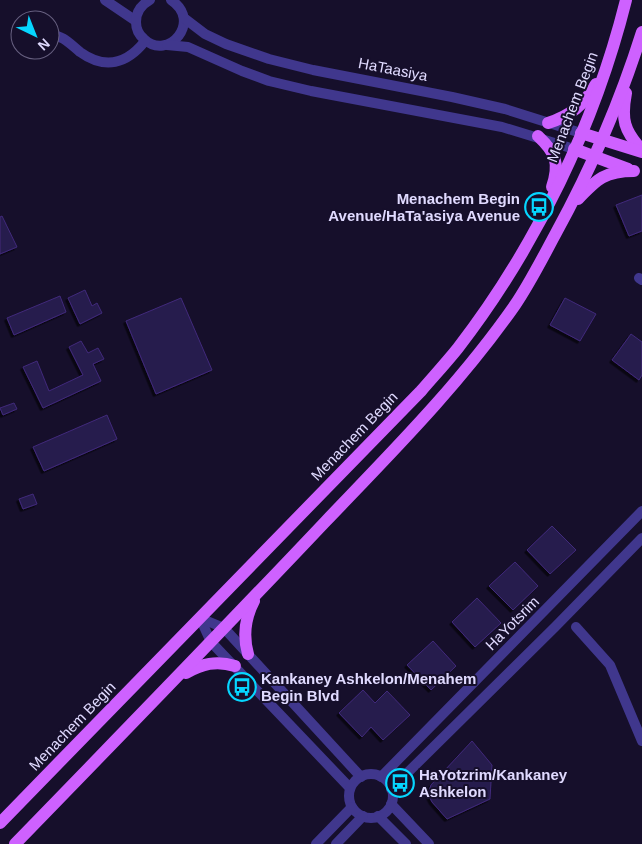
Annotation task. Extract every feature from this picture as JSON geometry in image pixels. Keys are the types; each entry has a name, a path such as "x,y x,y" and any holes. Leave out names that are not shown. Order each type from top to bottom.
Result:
{"main road":[{"name":"Menachem Begin","path":"0,823 421,391 458,347 498,290 545,211 581,133 609,60 626,0"},
{"path":"15,844 212,642 419,423 472,362 516,304 568,210 602,139 631,66 642,32"},
{"path":"548,123 564,118 576,109 594,87 609,60"},
{"path":"631,66 623,118 627,131 642,151"},
{"name":"HaTaasiya","path":"581,133 642,151"},
{"path":"538,136 554,155 556,167 545,211"},
{"path":"574,149 638,173"},
{"path":"568,210 600,179 610,173 619,171 638,173"},
{"path":"248,654 245,642 246,627 249,610 257,594"},
{"path":"169,685 187,673 212,662 224,662 234,666"}],"street":[{"path":"105,0 136,21"},
{"path":"147,0 137,13 137,28 145,41 155,45 188,47 269,81 311,91 502,126 574,149"},
{"name":"HaTaasiya","path":"171,0 180,8 184,18 205,34 226,44 269,59 505,109 581,133"},
{"path":"167,45 173,42 182,32 184,18"},
{"path":"60,36 96,62 112,63 127,58 137,51 145,41"},
{"name":"HaYotsrim","path":"381,777 642,511"},
{"path":"391,789 555,628 642,538"},
{"path":"576,606 576,628 610,665 642,741"},
{"path":"200,618 224,628 361,777"},
{"path":"200,618 212,642 350,788"},
{"path":"555,628 576,628"},
{"path":"631,716 642,712"},
{"path":"368,774 381,777 391,789 391,804 386,812 373,818 356,813 349,800 350,788 353,783 368,774"},
{"path":"391,804 429,844"},
{"path":"316,844 352,807"},
{"path":"336,844 363,816"},
{"path":"378,816 406,844"}],"building":[{"path":"642,195 642,231 629,236 616,205"},
{"path":"2,216 17,247 0,254 0,217"},
{"path":"85,290 92,306 97,303 102,313 80,324 68,298"},
{"path":"60,296 66,312 14,335 7,318"},
{"path":"181,298 212,370 156,394 126,321"},
{"path":"565,298 596,314 580,341 550,325"},
{"path":"631,334 642,342 642,375 639,380 612,360"},
{"path":"81,341 88,353 98,348 104,359 93,364 101,381 43,408 23,367 37,361 49,391 83,375 69,347"},
{"path":"14,403 17,409 3,415 0,408"},
{"path":"107,415 117,439 44,471 33,447"},
{"path":"33,494 37,504 23,509 19,499"},
{"path":"552,526 576,550 550,574 527,550"},
{"path":"515,562 538,586 513,610 489,586"},
{"path":"477,598 501,623 475,647 452,622"},
{"path":"433,641 456,666 431,690 407,665"},
{"path":"363,690 375,703 387,691 410,715 383,740 371,727 362,737 339,713"},
{"path":"472,741 492,765 490,799 447,819 432,802 428,794 431,785"}],"place":[{"name":"Menachem Begin Avenue/HaTa'asiya Avenue","path":"539,207"},
{"name":"Kankaney Ashkelon/Menahem Begin Blvd","path":"242,687"},
{"name":"HaYotzrim/Kankaney Ashkelon","path":"400,783"}]}
